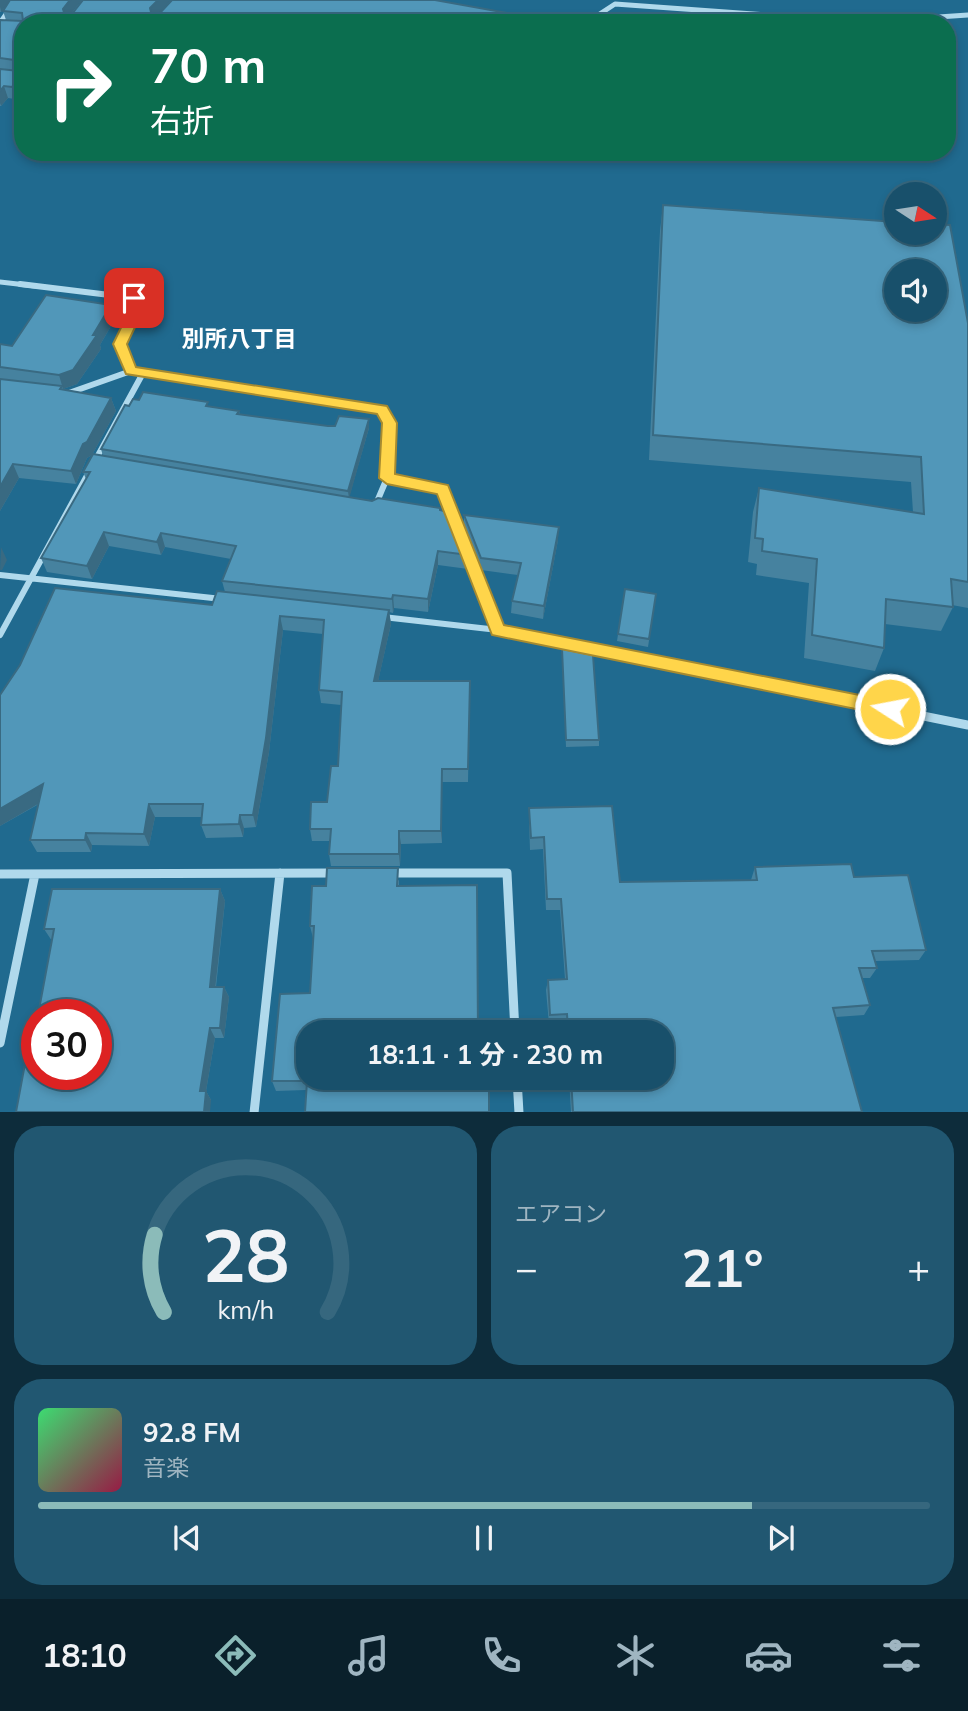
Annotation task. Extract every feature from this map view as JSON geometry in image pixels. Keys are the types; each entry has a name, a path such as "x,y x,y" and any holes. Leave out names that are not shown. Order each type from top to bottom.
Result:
{"street":[{"path":"11,28 0,25 16,0"},
{"path":"600,14 615,4 766,14"},
{"path":"0,282 134,298 139,304 120,344 131,371"},
{"path":"51,393 64,395 131,371 382,409 390,423 387,478 374,509"},
{"path":"0,635 92,461 143,373"},
{"path":"92,461 106,464"},
{"path":"387,478 443,489 498,630"},
{"path":"0,575 237,601"},
{"path":"374,616 498,630 968,725"},
{"path":"254,1112 280,873"},
{"path":"0,874 347,873"},
{"path":"374,873 507,873 514,1020"},
{"path":"0,1043 35,874"},
{"path":"518,1090 519,1112"}],"building":[{"path":"10,0 70,0 63,9 64,14 3,11"},
{"path":"83,0 158,0 150,8 152,14 72,14"},
{"path":"172,0 435,0 513,14 159,14"},
{"path":"0,20 14,21 14,60 0,58"},
{"path":"0,69 14,70 14,85 4,86 0,91"},
{"path":"663,205 884,221 884,245 947,245 947,225 950,225 968,323 968,582 951,579 953,607 886,599 884,648 812,635 817,559 762,551 763,539 755,538 759,488 924,514 921,457 653,435"},
{"path":"46,295 111,305 93,335 97,335 73,370 59,375 0,367 0,344 12,346"},
{"path":"0,379 62,386 60,389 111,398 87,442 83,444 71,471 13,464 0,487"},
{"path":"143,392 208,402 206,406 239,411 237,414 328,426 335,426 339,416 369,419 348,491 101,449 125,405 129,406 133,399 139,400"},
{"path":"93,454 372,501 378,498 440,508 451,513 468,555 438,551 428,599 393,595 392,599 222,581 236,546 161,533 157,542 104,532 87,566 41,558 90,472 83,472"},
{"path":"464,515 559,527 544,606 512,601 521,563 481,558"},
{"path":"55,588 212,605 217,591 389,610 374,681 470,681 468,769 442,769 441,831 399,831 399,854 329,854 331,829 310,829 311,802 327,802 331,766 338,766 342,692 319,690 324,620 280,616 266,738 253,815 240,815 239,824 201,825 203,804 149,804 144,834 86,833 85,840 30,840 43,784 0,809 0,695 20,665"},
{"path":"625,589 656,594 649,639 618,634"},
{"path":"562,649 593,655 599,740 566,740"},
{"path":"612,806 620,882 757,880 755,867 851,864 854,877 908,875 926,950 872,951 877,968 859,968 870,1005 833,1008 862,1112 573,1112 572,1090 674,1090 674,1020 567,1020 567,1014 550,1015 548,980 567,979 561,899 547,899 544,837 531,838 529,808"},
{"path":"327,868 398,868 397,886 477,885 478,1020 296,1020 296,1081 272,1081 280,994 310,993 314,926 310,926 312,886 326,886"},
{"path":"52,889 220,889 210,987 224,987 220,1028 210,1028 200,1091 206,1091 204,1112 16,1112 21,1085 21,1090 112,1090 112,999 41,999 54,929 44,929"},
{"path":"306,1090 489,1090 489,1112 305,1112"}],"district":[{"name":"別所八丁目","path":"239,338"}],"route":[{"path":"134,298 139,304 120,344 131,371 382,409 390,423 387,478 443,489 498,630 890,709"}]}
